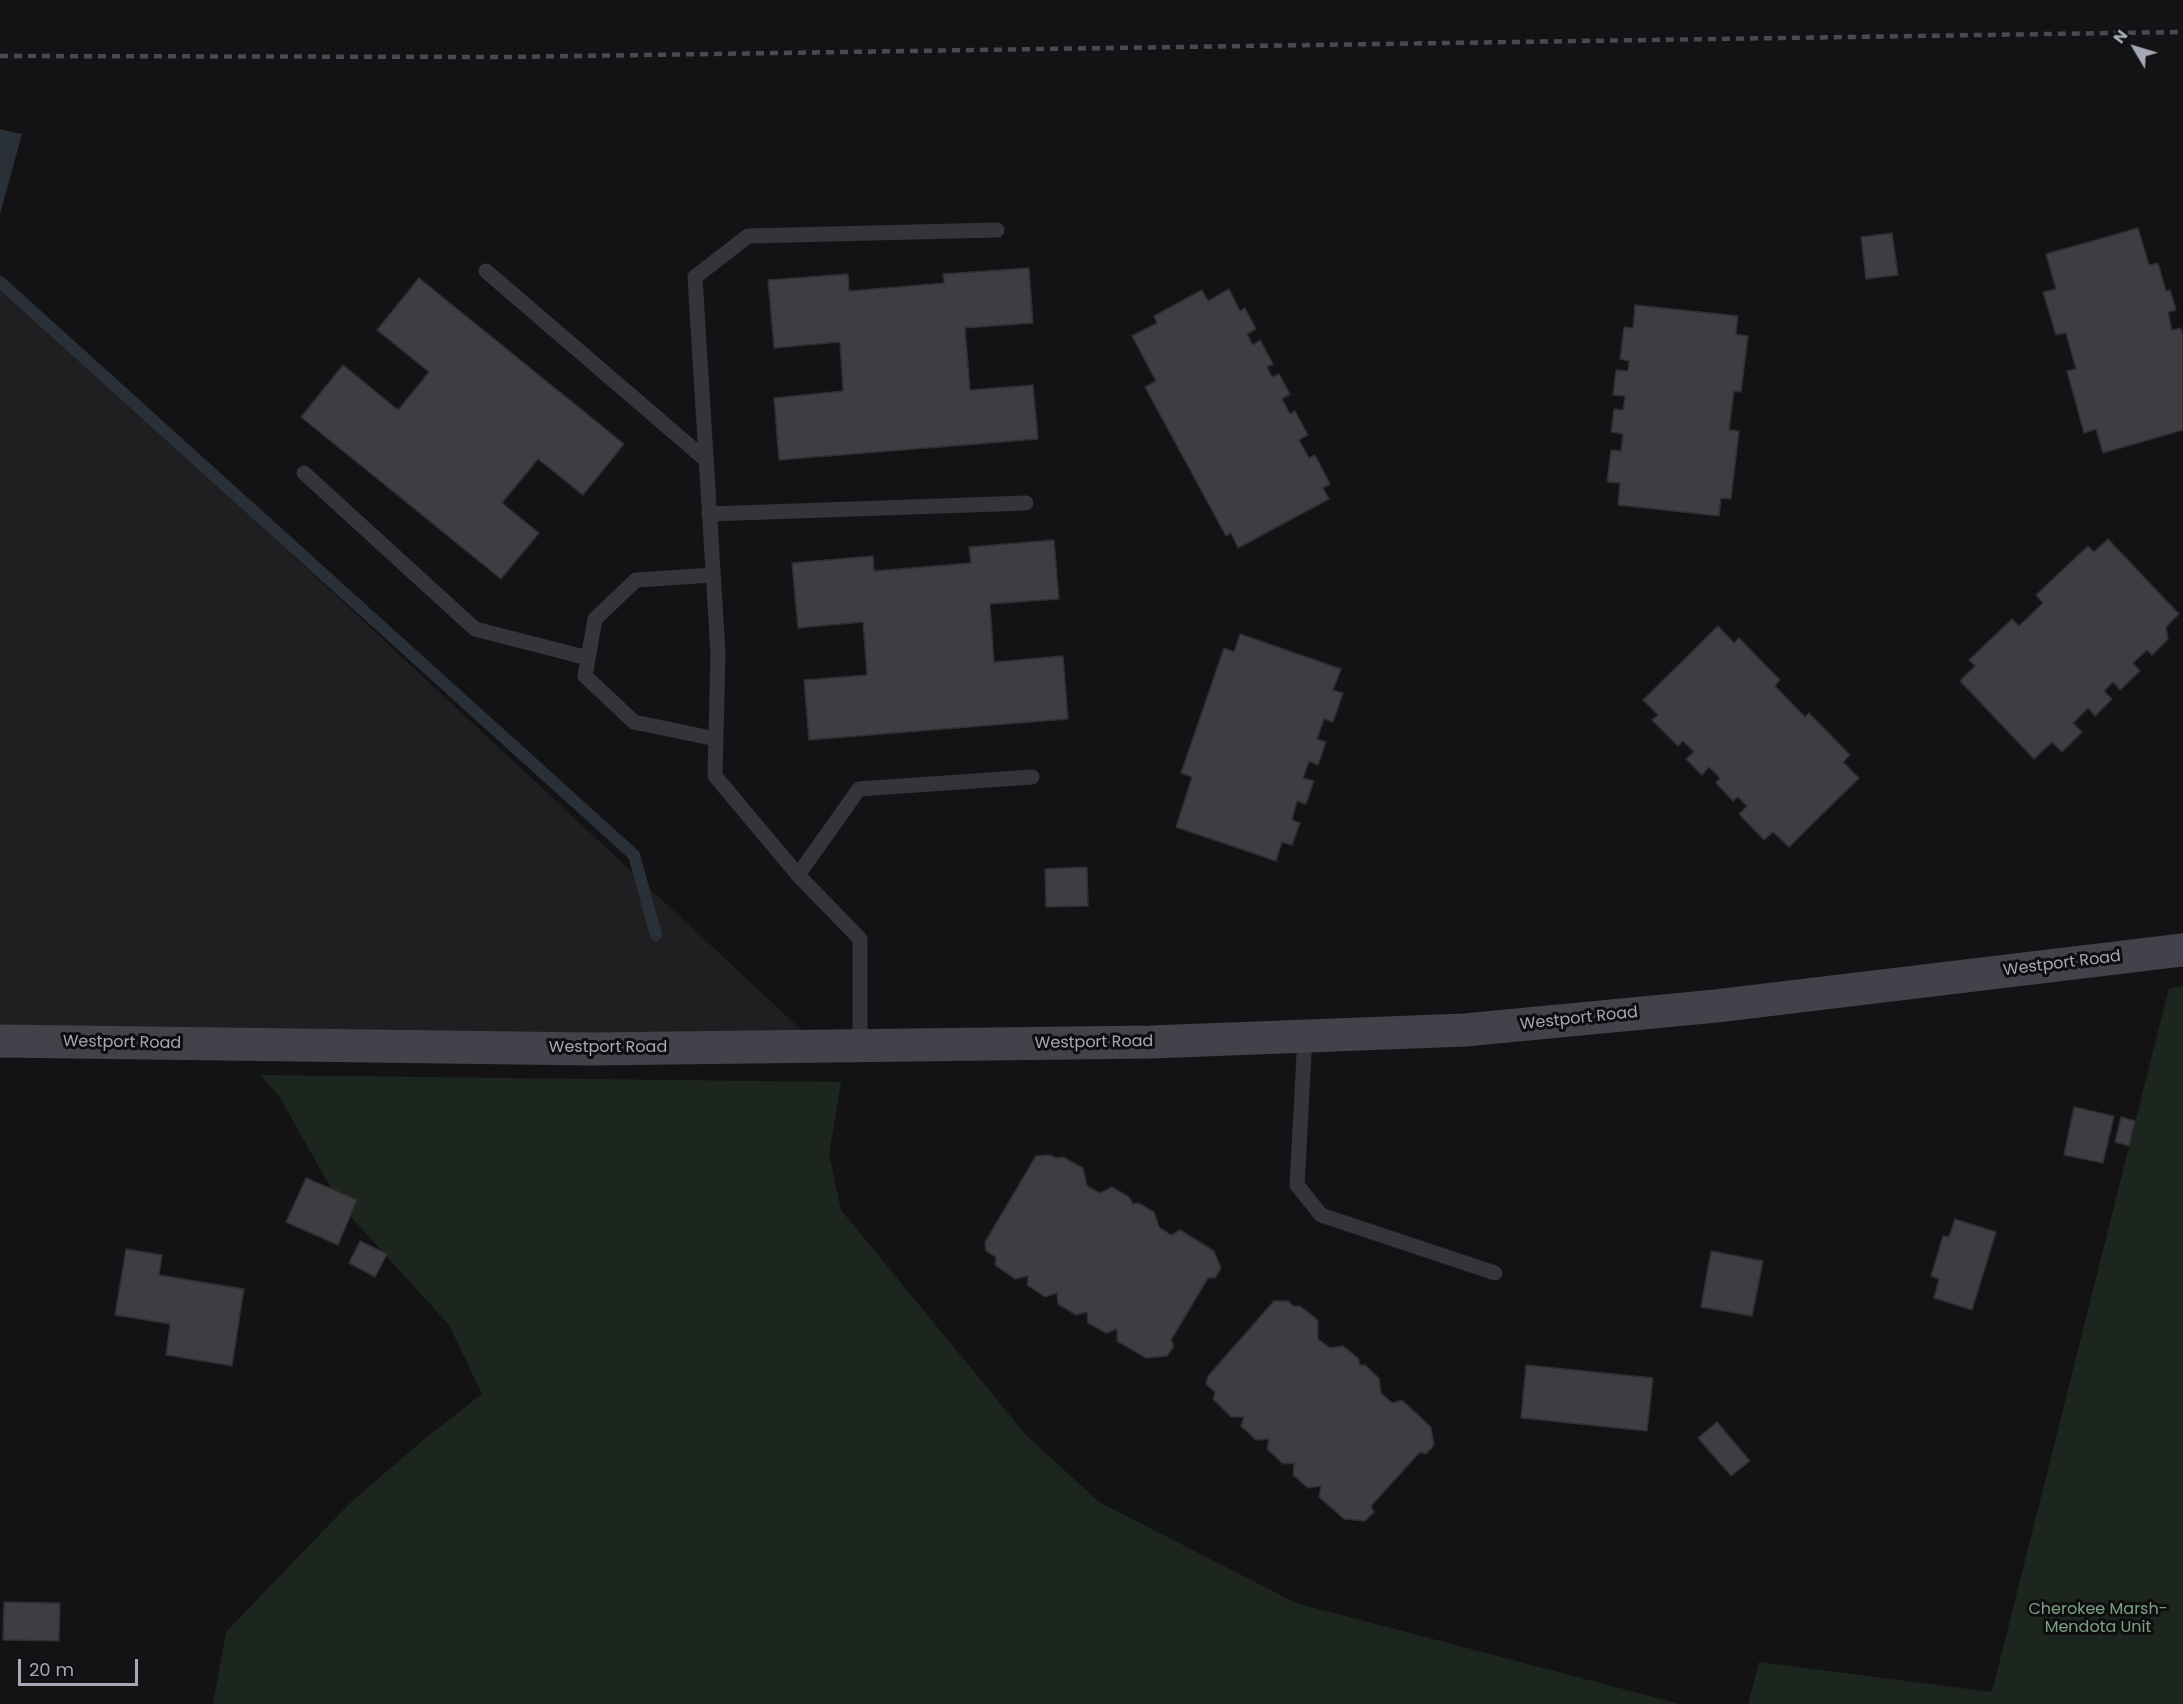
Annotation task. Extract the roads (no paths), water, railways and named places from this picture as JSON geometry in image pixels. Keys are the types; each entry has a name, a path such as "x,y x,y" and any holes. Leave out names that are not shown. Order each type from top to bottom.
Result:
{"street":[{"name":"Westport Road","path":"0,1041 592,1049 1139,1042 1476,1029 1716,1006 2183,950"}],"lane":[{"path":"860,1046 860,939 798,875 715,776 718,653 695,277 747,236 997,230"},
{"path":"486,271 706,460"},
{"path":"304,473 475,628 588,658"},
{"path":"709,514 1026,503"},
{"path":"713,575 636,580 596,619 585,676 634,722 716,739"},
{"path":"798,875 859,789 1032,777"},
{"path":"1305,1036 1297,1185 1321,1215 1496,1273"}],"waterway":[{"path":"0,282 634,855 656,935"}],"railway":[{"path":"0,56 508,57 2183,32"}],"park label":[{"name":"Cherokee Marsh- Mendota Unit","path":"2098,1619"}]}
